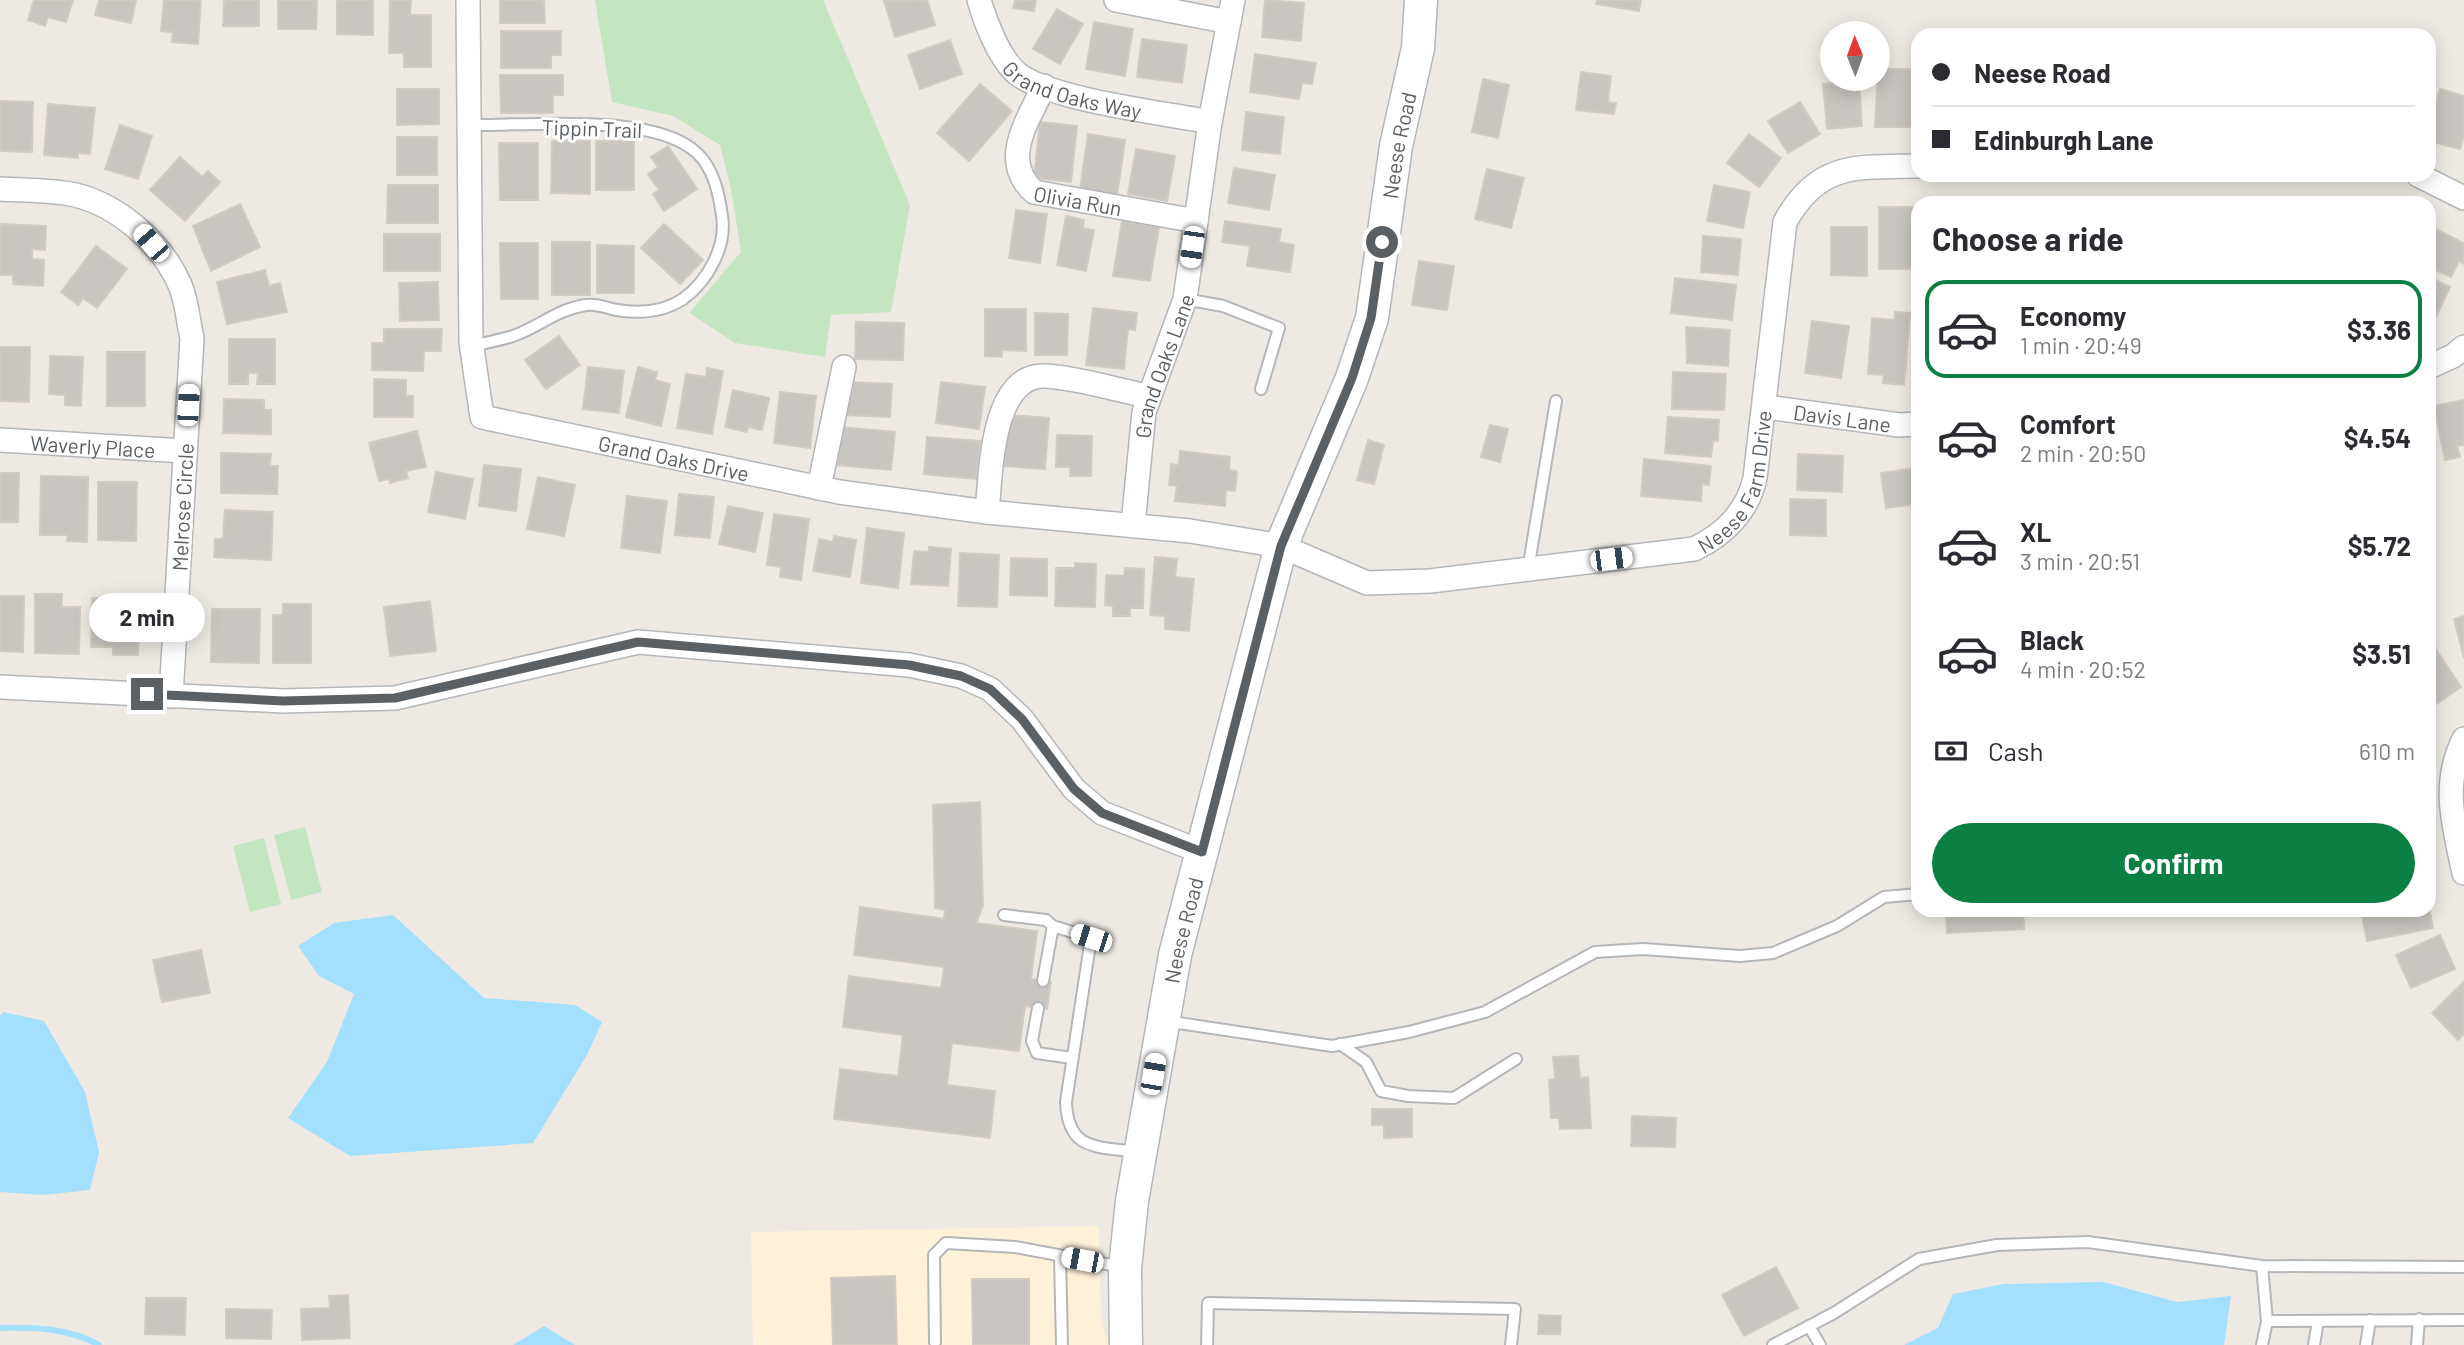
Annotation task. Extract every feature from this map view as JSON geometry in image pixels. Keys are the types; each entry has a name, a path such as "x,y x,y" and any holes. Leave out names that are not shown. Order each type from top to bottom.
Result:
{"street":[{"name":"Grand Oaks Drive","path":"468,0 471,346 482,417 819,488 987,512 1190,531 1281,546"},
{"name":"Grand Oaks Way","path":"979,0 987,28 1017,74 1044,86 1210,122"},
{"path":"1116,0 1231,11"},
{"name":"Neese Road","path":"1126,1345 1125,1268 1139,1153 1175,955 1281,546 1352,378 1371,318 1396,146 1418,48 1421,0"},
{"name":"Grand Oaks Lane","path":"1133,525 1148,396 1185,299 1210,122 1231,11"},
{"name":"Olivia Run","path":"1044,86 1016,150 1016,166 1024,182 1034,192 1196,221"},
{"name":"Neese Farm Drive","path":"1281,546 1367,583 1405,583 1694,549 1717,536 1732,522 1751,496 1766,407 1780,241 1785,222 1796,202 1813,185 1833,173 1854,167 1911,166"},
{"path":"2432,182 2464,198"},
{"name":"Melrose Circle","path":"0,189 68,193 110,210 139,230 163,257 180,285 192,338 172,696"},
{"path":"2436,364 2454,356 2464,347"},
{"path":"819,488 845,367"},
{"path":"987,512 992,461 1007,399 1015,387 1028,379 1045,376 1148,396"},
{"name":"Davis Lane","path":"1766,407 1911,424"},
{"name":"Waverly Place","path":"0,440 185,450"},
{"path":"0,687 283,701 395,698 638,642 909,665 961,676 990,689 1022,719 1074,789 1102,813 1202,852"},
{"path":"2464,739 2454,758 2449,784 2451,813 2464,873"}],"lane":[{"name":"Tippin Trail","path":"469,125 629,126 675,138 697,153 712,173 723,220 722,242 716,260 684,298 667,307 633,312 589,304 572,307 558,311 515,335 471,346"},
{"path":"1185,299 1223,306 1279,328 1261,389"},
{"path":"1528,570 1556,401"},
{"path":"1162,1021 1340,1044 1409,1032 1485,1012 1595,952 1643,949 1740,956 1773,953 1837,926 1884,897 1911,895"},
{"path":"1004,915 1046,920 1053,926 1091,938 1066,1102 1067,1122 1074,1136 1087,1144 1139,1153"},
{"path":"1043,981 1053,926"},
{"path":"1038,1008 1032,1041 1037,1053 1072,1058"},
{"path":"1340,1044 1366,1062 1381,1091 1408,1097 1454,1098 1516,1059"},
{"path":"1773,1345 1919,1259 1997,1245 2088,1242 2262,1266 2464,1267"},
{"path":"935,1342 934,1255 946,1243 1015,1247 1125,1268"},
{"path":"1060,1256 1062,1345"},
{"path":"2262,1266 2267,1321 2262,1345"},
{"path":"1207,1345 1208,1303 1515,1309 1511,1345"},
{"path":"2366,1345 2370,1320"},
{"path":"2417,1345 2419,1320"},
{"path":"2267,1321 2464,1320"},
{"path":"2314,1345 2318,1321"},
{"path":"1809,1326 1820,1345"}],"shaded area":[{"path":"1099,1226 1101,1322 1109,1345 753,1345 751,1232"}],"green space":[{"path":"595,0 823,0 910,205 891,312 831,315 825,357 735,343 689,313 741,252 731,189 720,145 673,116 612,102"},
{"path":"305,827 322,892 291,900 274,835"},
{"path":"264,838 281,904 250,912 233,846"}],"water":[{"path":"393,915 484,998 575,1005 602,1022 587,1055 533,1143 350,1156 288,1118 327,1062 354,994 319,976 298,946 334,923"},
{"path":"3,1012 44,1021 85,1092 99,1152 90,1190 43,1195 0,1192 0,1016"},
{"path":"2103,1282 2177,1302 2231,1296 2224,1345 1904,1345 1938,1328 1953,1294 2004,1284"},
{"path":"544,1326 575,1345 513,1345"}],"building":[{"path":"34,0 73,0 66,22 48,17 45,26 28,20"},
{"path":"99,0 136,0 131,23 95,15"},
{"path":"164,0 201,0 198,44 172,42 173,32 161,31"},
{"path":"224,0 259,0 259,26 223,26"},
{"path":"278,0 317,0 316,29 278,29"},
{"path":"337,0 373,0 373,35 337,34"},
{"path":"390,0 411,0 410,15 431,15 431,67 404,67 404,53 389,53"},
{"path":"500,0 544,0 545,23 500,23"},
{"path":"927,0 935,25 895,37 884,1"},
{"path":"1015,0 1036,0 1034,11 1013,8"},
{"path":"1265,0 1304,3 1301,41 1262,37"},
{"path":"1597,0 1641,0 1639,11 1596,4"},
{"path":"1057,9 1083,24 1060,64 1033,49"},
{"path":"1094,22 1133,29 1125,76 1086,69"},
{"path":"501,31 561,31 561,55 551,55 551,68 501,68"},
{"path":"1142,39 1187,45 1182,83 1137,77"},
{"path":"950,40 962,74 920,89 908,55"},
{"path":"1255,54 1316,63 1312,84 1302,83 1299,99 1250,92"},
{"path":"1890,69 1911,69 1911,127 1875,127 1877,91 1890,91"},
{"path":"1581,72 1611,76 1608,102 1616,103 1614,114 1576,110"},
{"path":"500,75 563,75 563,95 553,95 553,113 501,113"},
{"path":"1483,79 1509,85 1498,138 1472,132"},
{"path":"980,84 1012,111 969,161 937,133"},
{"path":"397,89 439,89 439,124 397,125"},
{"path":"2440,89 2464,96 2464,136 2460,149 2436,143 2436,103"},
{"path":"1824,91 1860,91 1862,126 1827,129"},
{"path":"0,101 33,102 32,152 0,151"},
{"path":"1800,102 1820,134 1788,153 1768,121"},
{"path":"48,104 95,108 90,154 78,153 78,158 44,155"},
{"path":"1246,112 1284,117 1280,154 1242,150"},
{"path":"1040,122 1077,126 1071,182 1034,178"},
{"path":"120,125 152,136 138,179 105,169"},
{"path":"1088,134 1125,140 1117,196 1080,190"},
{"path":"1749,134 1781,158 1759,187 1727,163"},
{"path":"397,137 437,137 437,175 397,175"},
{"path":"634,140 634,190 596,190 596,141"},
{"path":"552,141 590,141 590,194 551,193"},
{"path":"499,143 538,143 538,200 500,200"},
{"path":"668,146 697,189 664,211 653,194 659,190 648,174 658,167 651,157"},
{"path":"1136,149 1175,156 1167,201 1128,194"},
{"path":"180,157 202,177 208,171 220,182 185,221 150,190"},
{"path":"1234,168 1275,175 1269,210 1228,203"},
{"path":"1487,169 1524,178 1511,228 1475,219"},
{"path":"388,185 438,185 438,223 387,223"},
{"path":"1714,185 1750,192 1743,228 1707,221"},
{"path":"240,204 260,247 211,271 193,226"},
{"path":"1879,207 1911,207 1911,269 1879,269"},
{"path":"1016,210 1047,214 1040,263 1009,258"},
{"path":"1066,216 1084,220 1083,228 1094,230 1086,271 1057,265"},
{"path":"1122,221 1159,227 1150,281 1113,276"},
{"path":"1225,221 1281,229 1279,242 1294,245 1290,272 1247,266 1250,246 1222,242"},
{"path":"0,224 46,226 45,250 32,249 32,259 44,260 43,286 13,284 13,275 0,275"},
{"path":"664,224 703,260 680,284 641,248"},
{"path":"1831,227 1867,227 1867,276 1831,275"},
{"path":"2436,229 2464,243 2464,264 2459,261 2451,277 2436,270"},
{"path":"384,234 440,234 440,271 384,271"},
{"path":"1703,236 1741,239 1738,275 1701,272"},
{"path":"552,242 590,242 590,295 552,295"},
{"path":"500,243 538,243 538,299 501,299"},
{"path":"597,245 634,246 634,293 597,293"},
{"path":"96,246 127,269 97,308 83,298 78,305 61,292"},
{"path":"1419,261 1454,266 1447,310 1412,305"},
{"path":"265,270 269,286 280,283 287,312 227,324 217,282"},
{"path":"1675,278 1736,285 1732,320 1671,313"},
{"path":"2436,280 2450,287 2436,317"},
{"path":"438,282 439,320 400,321 399,283"},
{"path":"1093,308 1137,313 1135,330 1128,329 1124,369 1086,365"},
{"path":"985,309 1026,309 1026,351 1002,350 1002,357 985,356"},
{"path":"1895,312 1910,313 1904,385 1883,383 1884,375 1868,374 1872,318 1894,320"},
{"path":"1035,313 1068,314 1067,355 1035,355"},
{"path":"1812,321 1849,326 1841,378 1805,373"},
{"path":"856,322 904,323 903,360 855,359"},
{"path":"1686,327 1730,330 1728,366 1687,363"},
{"path":"384,329 442,329 441,351 424,351 423,371 372,370 372,343 384,343"},
{"path":"559,336 580,365 546,389 525,360"},
{"path":"229,339 275,339 275,384 257,384 258,373 248,373 248,384 229,384"},
{"path":"0,347 30,347 29,402 0,401"},
{"path":"107,352 145,352 145,406 107,406"},
{"path":"50,356 83,357 81,406 65,405 65,395 49,394"},
{"path":"588,367 624,371 619,413 583,409"},
{"path":"638,367 657,372 655,380 670,384 661,426 626,417"},
{"path":"707,368 723,371 712,434 677,428 686,374 706,377"},
{"path":"1673,372 1726,374 1724,410 1672,409"},
{"path":"374,379 406,380 406,396 413,396 413,417 374,417"},
{"path":"847,382 892,384 890,417 846,415"},
{"path":"941,382 985,387 979,429 936,423"},
{"path":"733,390 769,398 762,430 748,427 747,432 725,427"},
{"path":"780,392 816,396 810,448 774,443"},
{"path":"224,399 264,400 264,410 271,410 271,434 223,433"},
{"path":"2464,400 2464,445 2457,446 2460,457 2445,460 2436,406"},
{"path":"1008,415 1049,418 1045,469 1004,466"},
{"path":"1668,417 1719,420 1718,441 1713,441 1711,457 1665,453"},
{"path":"1490,425 1508,429 1500,462 1481,457"},
{"path":"840,427 895,432 891,470 837,465"},
{"path":"417,431 426,467 406,471 408,478 390,483 389,479 379,481 369,443"},
{"path":"1057,435 1092,436 1091,476 1070,476 1070,467 1056,467"},
{"path":"927,437 980,441 976,479 924,474"},
{"path":"1368,440 1384,445 1374,484 1357,480"},
{"path":"1180,451 1230,457 1229,470 1237,471 1235,491 1226,490 1225,506 1175,501 1177,486 1169,485 1171,464 1179,465"},
{"path":"221,453 271,454 270,466 278,466 277,494 221,493"},
{"path":"1798,454 1843,456 1842,492 1797,490"},
{"path":"1644,459 1711,466 1709,485 1702,484 1701,501 1641,496"},
{"path":"484,465 521,469 516,511 479,506"},
{"path":"1911,469 1911,505 1886,508 1881,473"},
{"path":"436,472 473,479 465,519 428,512"},
{"path":"0,473 19,473 18,522 0,522"},
{"path":"41,476 88,477 87,542 67,541 68,535 40,535"},
{"path":"538,477 575,485 564,536 527,529"},
{"path":"98,482 137,482 136,541 98,540"},
{"path":"679,494 714,497 710,538 675,535"},
{"path":"627,496 667,501 660,553 621,548"},
{"path":"1790,499 1826,500 1826,536 1790,535"},
{"path":"728,506 763,513 755,552 719,544"},
{"path":"225,510 273,512 271,560 214,557 215,539 223,539"},
{"path":"774,514 809,519 801,580 780,577 781,567 767,565"},
{"path":"867,528 904,533 898,588 861,583"},
{"path":"834,536 856,540 850,577 813,571 819,539 833,542"},
{"path":"929,547 951,549 948,586 911,584 914,551 929,552"},
{"path":"960,553 999,555 997,607 958,606"},
{"path":"1155,557 1177,559 1175,577 1194,579 1189,631 1165,629 1165,616 1150,615"},
{"path":"1011,558 1047,559 1047,596 1010,595"},
{"path":"1075,563 1096,564 1095,607 1055,606 1056,568 1075,568"},
{"path":"1125,568 1144,569 1143,608 1130,608 1130,616 1113,616 1113,606 1105,605 1106,575 1124,576"},
{"path":"35,594 62,594 62,607 80,607 79,654 35,653"},
{"path":"0,596 24,596 23,652 0,651"},
{"path":"92,598 140,599 138,655 113,655 113,647 91,647"},
{"path":"430,601 436,651 390,656 384,607"},
{"path":"283,604 311,604 311,663 273,663 273,615 283,615"},
{"path":"212,609 260,609 259,663 211,662"},
{"path":"2464,616 2464,658 2454,619"},
{"path":"2436,650 2461,687 2436,704"},
{"path":"980,802 983,906 976,923 1037,931 1031,979 1051,982 1047,1009 1025,1006 1019,1051 952,1043 947,1085 995,1091 990,1138 834,1119 840,1069 898,1076 903,1035 843,1027 849,976 941,988 944,967 854,955 860,907 944,919 945,910 935,908 933,805"},
{"path":"1946,917 2023,917 2024,929 1947,933"},
{"path":"2362,917 2431,917 2433,928 2367,941"},
{"path":"2440,935 2455,969 2411,988 2396,955"},
{"path":"201,950 210,993 162,1002 153,960"},
{"path":"2464,982 2464,1034 2458,1040 2432,1013"},
{"path":"1578,1056 1580,1078 1588,1077 1591,1128 1560,1129 1559,1118 1551,1118 1549,1080 1555,1079 1553,1057"},
{"path":"1372,1109 1412,1109 1412,1137 1384,1138 1384,1125 1372,1125"},
{"path":"1632,1116 1676,1118 1675,1147 1631,1146"},
{"path":"1776,1267 1798,1308 1744,1336 1722,1295"},
{"path":"895,1276 897,1345 833,1345 831,1278"},
{"path":"972,1279 1029,1279 1029,1345 973,1345"},
{"path":"348,1295 350,1338 302,1340 301,1309 330,1308 329,1296"},
{"path":"146,1298 186,1298 185,1335 145,1334"},
{"path":"226,1309 272,1310 271,1339 226,1338"},
{"path":"1539,1315 1561,1316 1560,1334 1538,1334"}],"waterway":[{"path":"0,1328 51,1330 75,1335 99,1345"}],"route":[{"path":"147,694 283,701 395,698 638,642 909,665 961,676 990,689 1022,719 1074,789 1102,813 1202,852 1241,693 1261,628 1273,572 1281,546 1352,378 1371,318 1378,286 1382,242"}]}
